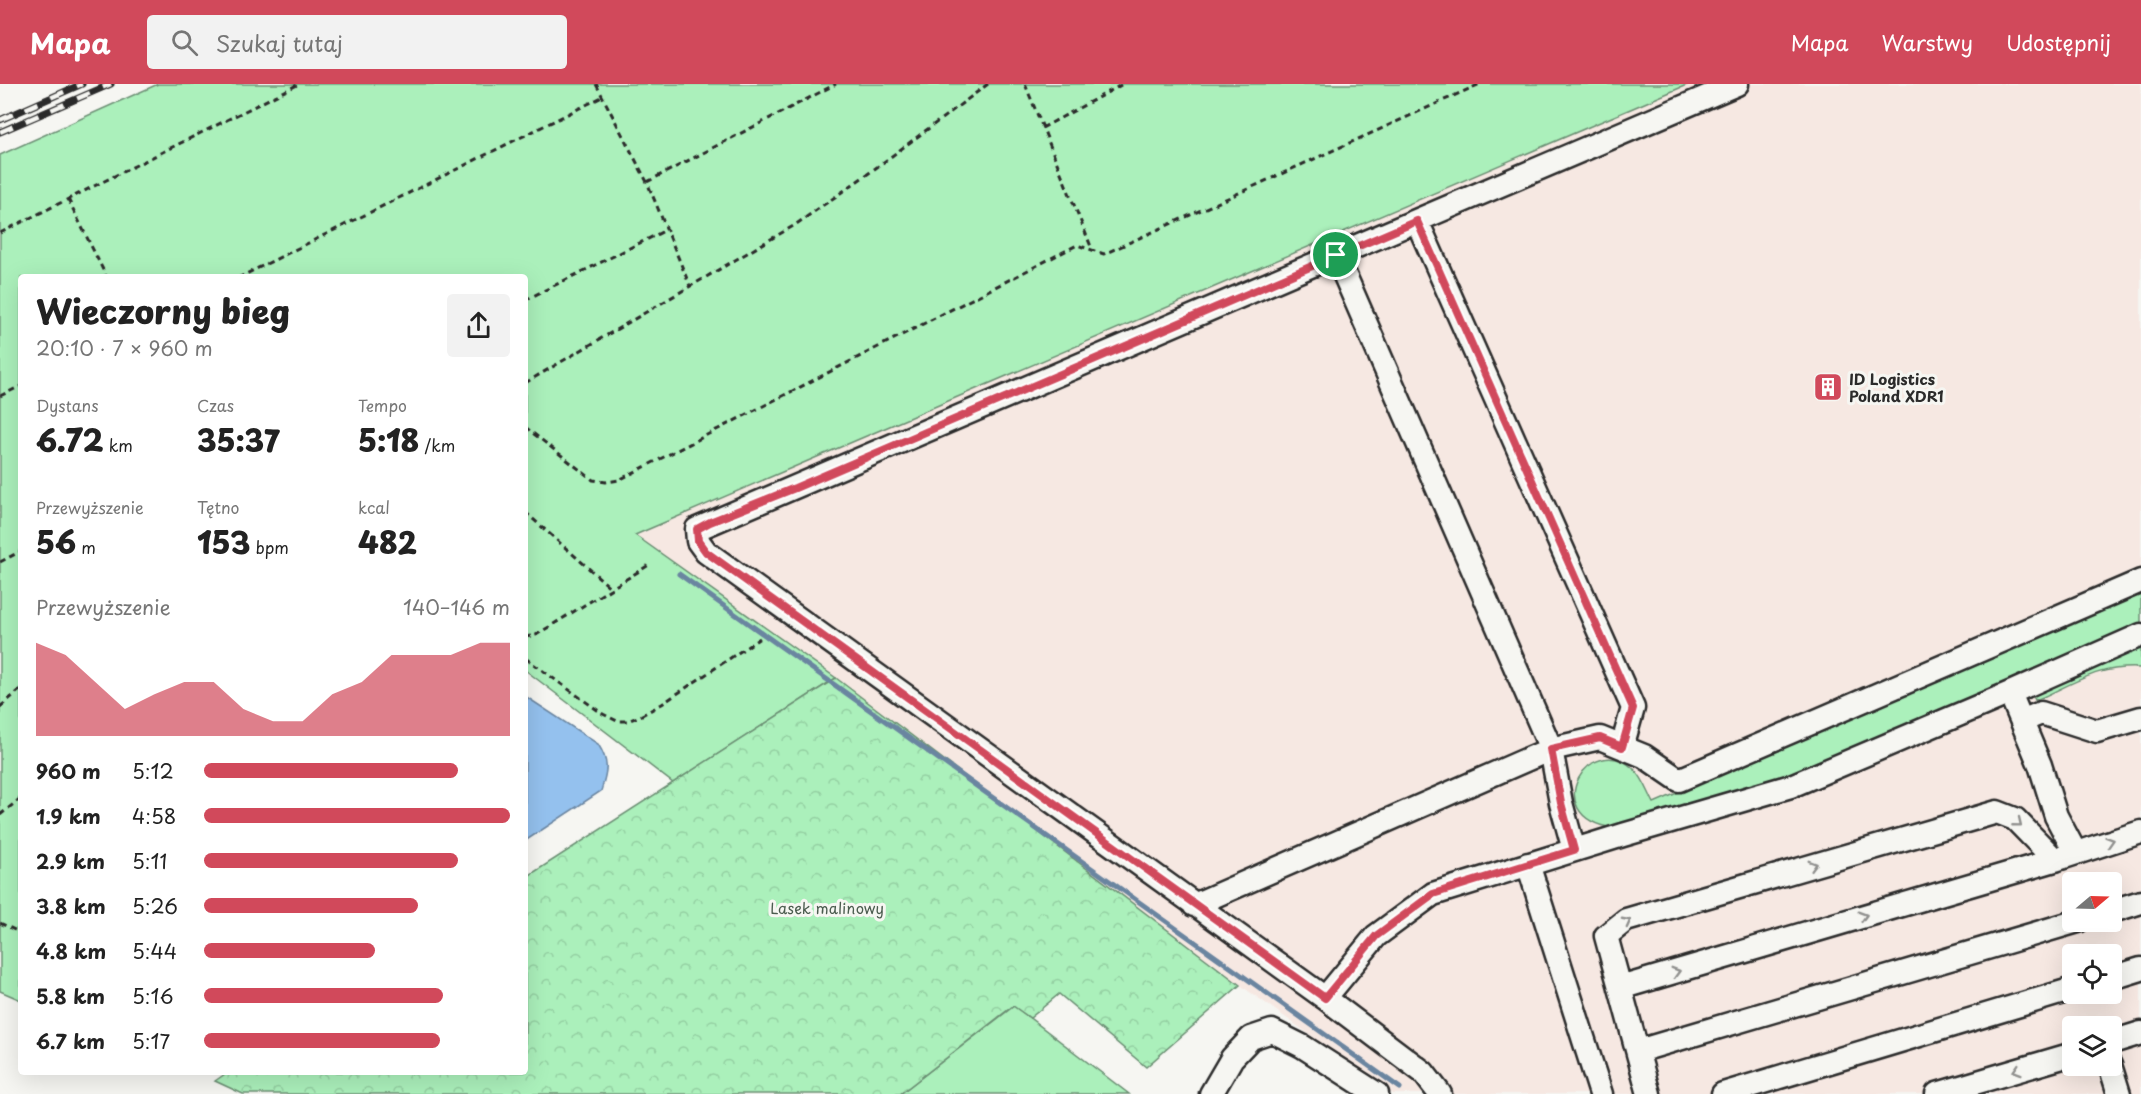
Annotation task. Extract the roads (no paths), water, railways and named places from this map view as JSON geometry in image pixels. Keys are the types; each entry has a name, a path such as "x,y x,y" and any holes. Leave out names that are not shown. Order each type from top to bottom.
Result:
{"street":[{"path":"1440,1094 1423,1072 1325,998 706,552 698,541 697,529 1737,84"},
{"path":"1417,221 1633,708 1622,747"},
{"path":"1336,255 1551,749 1561,803 1574,850"},
{"path":"1194,905 1551,749 1600,738 1644,756 1679,780 2141,581"},
{"path":"1325,998 1376,936 1433,894 1791,786 2141,635"},
{"path":"2010,693 2040,765 2056,816 2065,856"},
{"path":"2022,720 2041,713 2097,731 2141,718"},
{"path":"1650,1094 1606,936 1626,920 1997,812 2015,819 2065,856"},
{"path":"1620,988 2141,832"},
{"path":"1528,864 1601,1094"},
{"path":"2122,908 2141,902"},
{"path":"1638,1051 2062,926"},
{"path":"2122,975 2141,969"},
{"path":"1727,1093 2062,992"},
{"path":"1211,1094 1232,1058 1251,1038 1272,1032 1302,1046 1377,1094"},
{"path":"2122,1039 2141,1033"},
{"path":"1937,1094 2062,1057"},
{"path":"2113,1076 2119,1094"}],"water":[{"path":"528,698 598,744 606,762 601,791 528,839"}],"waterway":[{"path":"679,574 1400,1088"}],"railway":[{"path":"0,120 82,84"},
{"path":"0,132 111,84"}],"place":[{"name":"ID Logistics Poland XDR1","path":"1828,387"}],"park label":[{"name":"Lasek malinowy","path":"827,907"}]}
